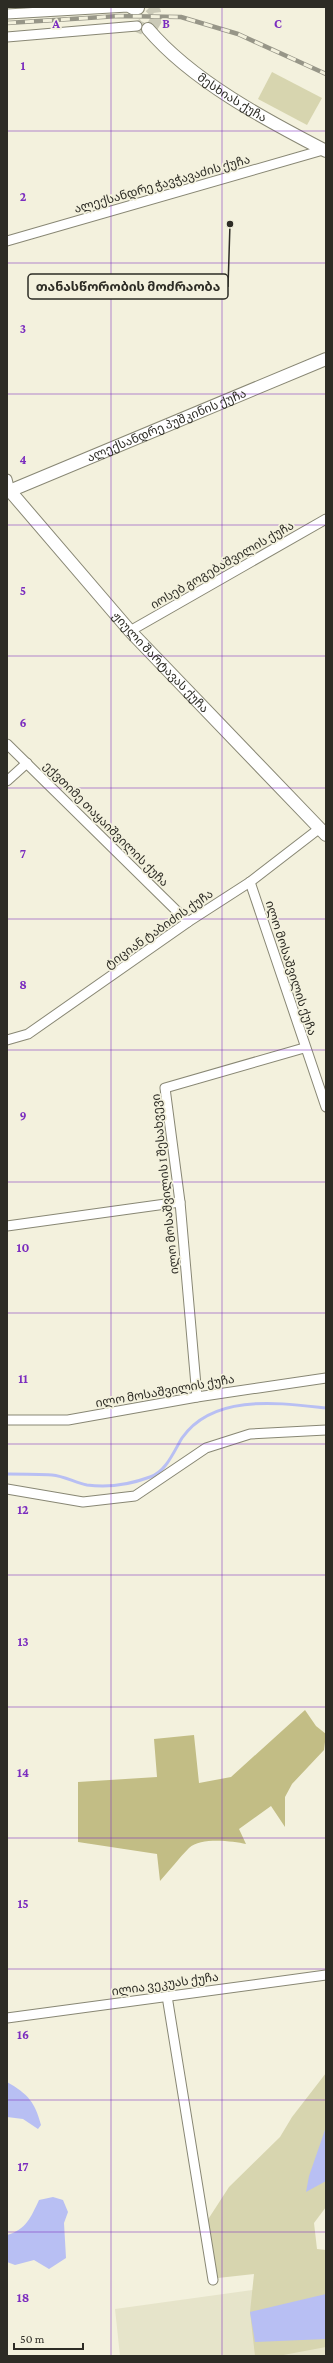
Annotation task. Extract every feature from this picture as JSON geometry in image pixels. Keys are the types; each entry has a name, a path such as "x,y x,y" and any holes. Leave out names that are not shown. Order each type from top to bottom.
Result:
{"street":[{"path":"7,14 128,7 137,9"},
{"path":"7,37 143,27"},
{"name":"მესხიას ქუჩა","path":"143,27 179,61 242,104 325,150"},
{"name":"ალექსანდრე ჭავჭავაძის ქუჩა","path":"7,241 325,150"},
{"name":"ალექსანდრე პუშკინის ქუჩა","path":"8,487 326,359"},
{"name":"ჟიული შარტავას ქუჩა","path":"8,487 130,631 323,832"},
{"name":"იოსებ გოგებაშვილის ქუჩა","path":"130,631 326,519"},
{"name":"ექვთიმე თაყაიშვილის ქუჩა","path":"7,744 188,922"},
{"path":"7,781 27,763"},
{"name":"ტიციან ტაბიძის ქუჩა","path":"7,1040 28,1034 188,922 323,832"},
{"name":"ილო მოსაშვილის ქუჩა","path":"250,882 304,1048 326,1107"},
{"name":"ილო მოსაშვილის I შესახვევი","path":"197,1397 180,1202 165,1088 304,1048"},
{"path":"7,1226 180,1202"},
{"name":"ილო მოსაშვილის ქუჩა","path":"7,1420 68,1420 197,1397 326,1378"},
{"path":"7,1489 84,1502 135,1496 206,1448 250,1434 326,1430"},
{"name":"ილია ვეკუას ქუჩა","path":"7,2018 326,1975"},
{"path":"167,1996 214,2280"}],"shaded area":[{"path":"272,72 322,98 307,125 258,99"},
{"path":"305,1710 316,1726 326,1734 324,1750 292,1784 285,1797 285,1827 271,1806 239,1829 246,1844 209,1841 194,1845 185,1852 160,1881 157,1854 78,1842 78,1782 157,1777 154,1739 194,1735 199,1783 231,1777"},
{"path":"326,2073 326,2207 314,2223 317,2249 326,2250 326,2347 278,2356 255,2356 250,2312 254,2274 218,2278 207,2221 229,2187 280,2137 292,2117"},
{"path":"326,2280 326,2356 120,2356 115,2309"}],"water":[{"path":"7,2082 30,2099 39,2117 41,2125 38,2129 23,2119 7,2117"},
{"path":"326,2127 326,2181 306,2192 309,2176"},
{"path":"53,2197 63,2200 68,2212 64,2223 66,2258 49,2269 34,2260 15,2265 7,2262 7,2235 19,2230 27,2222 39,2200"},
{"path":"326,2294 326,2339 255,2342 250,2312"}],"waterway":[{"path":"7,1474 52,1475 95,1486 111,1486 135,1482 150,1477 161,1471 182,1438 195,1424 211,1414 229,1407 268,1403 326,1408"}],"tunnel":[{"path":"140,7 135,11 133,19 137,26 144,29 152,27 156,20 155,12 150,7"}],"railway":[{"path":"7,23 119,16 181,17 238,34 326,74"}],"place":[{"name":"თანასწორობის მოძრაობა","path":"230,224"}]}
